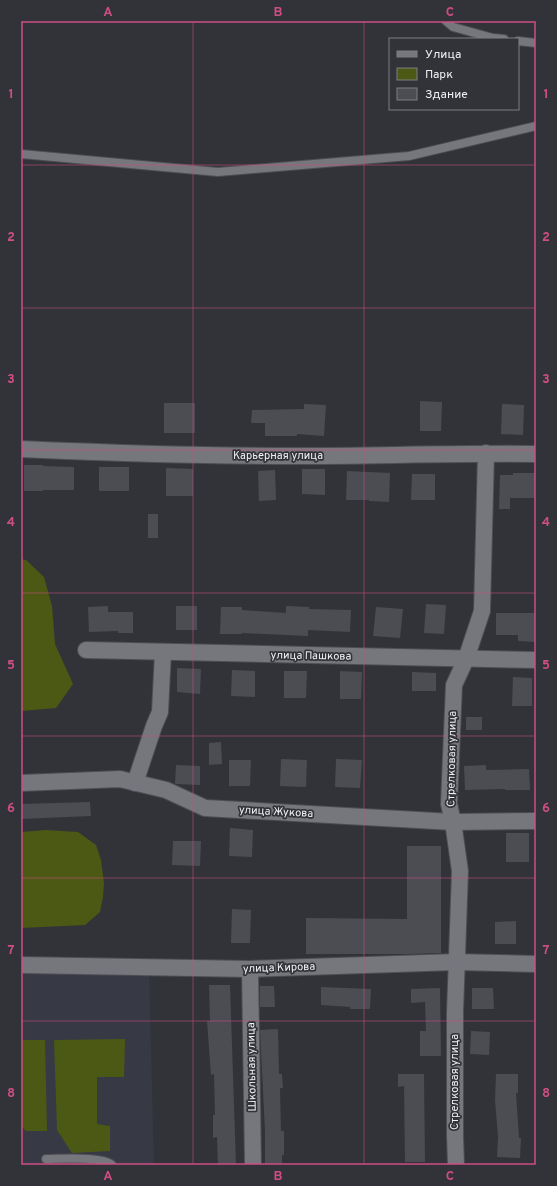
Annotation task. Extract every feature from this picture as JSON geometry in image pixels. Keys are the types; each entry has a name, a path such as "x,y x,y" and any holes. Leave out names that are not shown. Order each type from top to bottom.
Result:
{"street":[{"name":"Карьерная улица","path":"21,449 135,454 294,456 486,453 536,454"},
{"name":"Стрелковая улица","path":"456,1165 455,1012 460,871 449,804 454,685 466,659 482,611 486,453"},
{"name":"улица Пашкова","path":"86,650 536,660"},
{"path":"135,782 160,712 163,652"},
{"name":"улица Жукова","path":"21,783 120,779 166,790 205,808 453,822 536,821"},
{"name":"улица Кирова","path":"21,965 250,969 456,962 536,964"},
{"name":"Школьная улица","path":"250,969 253,1165"}],"lane":[{"path":"446,21 453,27 493,38"},
{"path":"519,40 536,42"},
{"path":"21,154 218,172 409,156 536,126"},
{"path":"46,1159 95,1159 110,1163 112,1165"}],"shaded area":[{"path":"21,965 149,967 154,1165 21,1165"}],"green space":[{"path":"21,559 26,560 44,577 52,606 55,644 73,684 56,708 21,711"},
{"path":"46,830 78,832 96,845 101,860 104,883 103,897 100,912 85,925 21,928 21,832"},
{"path":"125,1039 124,1077 97,1077 97,1124 110,1126 110,1151 72,1153 57,1130 54,1040"},
{"path":"21,1040 45,1040 47,1131 26,1131 21,1126"}],"building":[{"path":"420,401 442,402 441,431 420,431"},
{"path":"164,403 195,403 195,433 164,433"},
{"path":"304,404 326,405 324,436 297,434 297,436 265,436 265,423 251,423 252,410 304,409"},
{"path":"502,404 524,405 523,435 501,434"},
{"path":"24,465 74,467 74,490 24,491"},
{"path":"99,467 129,467 129,491 99,491"},
{"path":"166,468 193,469 193,496 166,496"},
{"path":"302,469 325,469 325,495 302,494"},
{"path":"275,470 276,500 259,501 258,471"},
{"path":"347,471 390,473 389,502 346,500"},
{"path":"513,473 535,473 535,498 510,498 510,509 499,509 500,475 513,475"},
{"path":"412,474 435,474 435,500 411,500"},
{"path":"148,514 158,514 158,538 148,538"},
{"path":"426,604 446,605 444,634 424,633"},
{"path":"108,606 108,612 133,612 133,633 118,633 118,631 89,632 88,607"},
{"path":"176,606 197,606 197,630 176,630"},
{"path":"286,606 309,607 309,609 351,610 350,632 308,630 308,636 242,633 220,634 221,607 242,607 242,610 286,613"},
{"path":"376,607 403,609 400,638 373,636"},
{"path":"496,613 535,613 535,642 518,641 518,635 496,635"},
{"path":"177,668 201,669 200,694 177,692"},
{"path":"232,670 255,671 255,697 231,696"},
{"path":"284,671 307,671 306,698 284,698"},
{"path":"340,671 362,672 361,699 340,699"},
{"path":"412,672 436,673 436,691 412,691"},
{"path":"513,677 532,678 532,706 512,706"},
{"path":"466,717 482,717 482,730 466,730"},
{"path":"221,742 222,764 209,765 209,743"},
{"path":"281,759 307,760 306,787 280,786"},
{"path":"336,759 362,760 360,788 335,787"},
{"path":"229,760 251,760 250,786 229,786"},
{"path":"176,765 200,766 200,785 175,784"},
{"path":"486,765 486,770 529,769 530,790 465,790 464,766"},
{"path":"90,802 91,816 21,819 21,804"},
{"path":"230,828 253,830 252,857 229,856"},
{"path":"506,833 529,833 529,862 506,862"},
{"path":"173,841 201,841 200,866 172,865"},
{"path":"407,846 441,846 441,953 306,954 306,918 407,919"},
{"path":"232,909 251,910 250,943 231,943"},
{"path":"516,921 516,944 495,944 495,922"},
{"path":"209,985 230,985 236,1165 218,1165 217,1137 213,1138 213,1115 215,1115 214,1074 211,1075 207,1021 210,1021"},
{"path":"260,986 274,986 275,1007 260,1007"},
{"path":"321,987 371,989 370,1009 350,1009 350,1007 321,1005"},
{"path":"440,988 441,1056 420,1056 420,1031 426,1031 425,1002 411,1003 411,989"},
{"path":"472,988 493,988 494,1009 472,1009"},
{"path":"278,1029 279,1074 282,1074 283,1088 280,1088 281,1131 284,1131 284,1155 282,1155 282,1165 265,1165 265,1131 260,1030"},
{"path":"471,1031 490,1032 489,1055 470,1054"},
{"path":"398,1074 424,1074 425,1162 405,1162 404,1086 398,1087"},
{"path":"496,1074 518,1074 518,1093 516,1093 519,1138 521,1138 520,1158 497,1157 498,1137 495,1100"}]}
